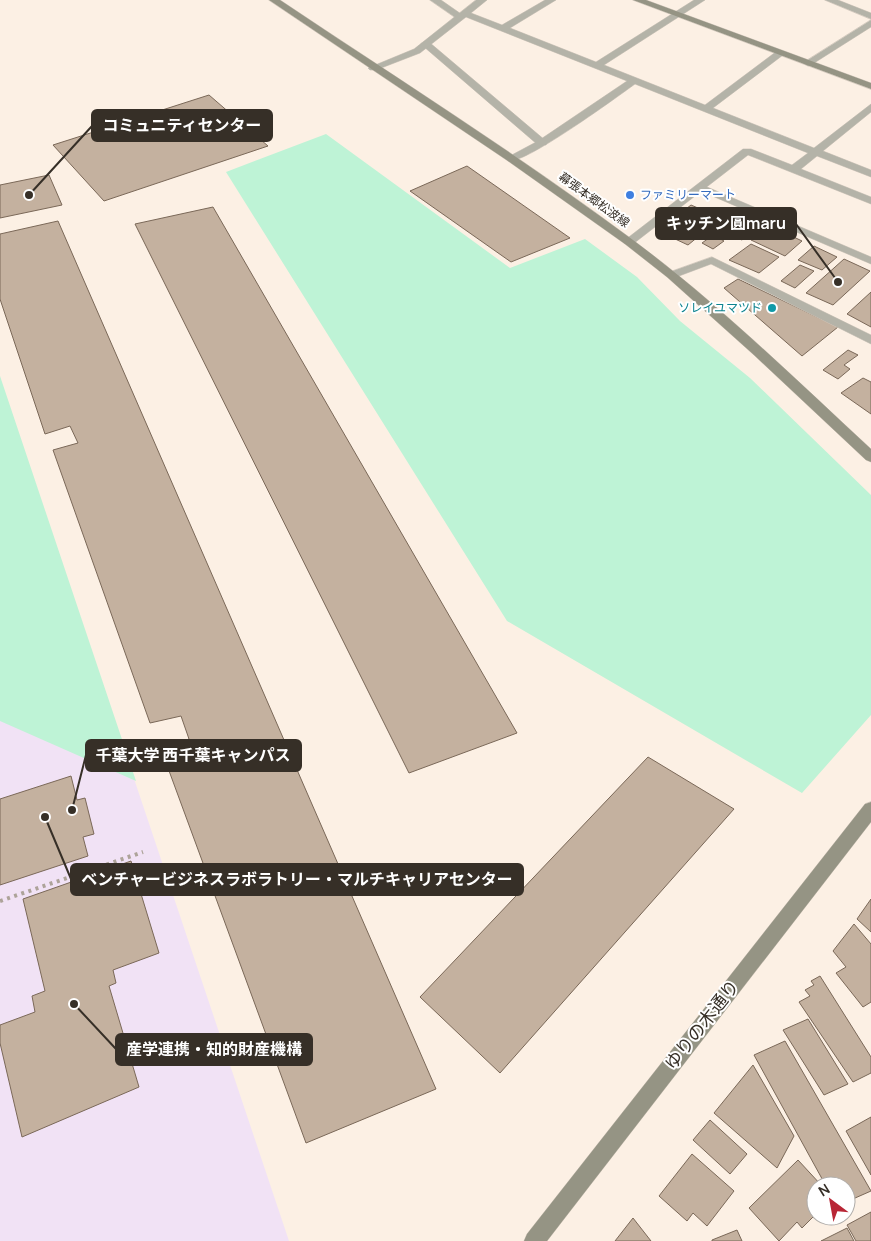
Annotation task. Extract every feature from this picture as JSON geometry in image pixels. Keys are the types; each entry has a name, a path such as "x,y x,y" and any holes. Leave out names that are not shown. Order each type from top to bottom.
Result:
{"street":[{"name":"幕張本郷松波線","path":"274,0 373,68 512,159 629,242 671,275 758,352 871,457"},
{"path":"435,0 461,15 502,29 871,174"},
{"path":"373,68 417,51 482,0"},
{"path":"502,29 551,0"},
{"path":"638,0 871,86"},
{"path":"597,66 700,0"},
{"path":"835,1 871,16"},
{"path":"808,63 871,23"},
{"path":"426,44 542,143"},
{"path":"706,109 780,52"},
{"path":"512,159 542,143 634,81"},
{"path":"793,170 871,107"},
{"path":"629,242 747,151 871,201"},
{"path":"700,187 871,261"},
{"path":"671,275 712,260 871,340"},
{"name":"ゆりの木通り","path":"534,1241 869,817"}],"path":[{"path":"0,901 143,852"}],"shaded area":[{"path":"0,379 289,1241 0,1241"}],"green space":[{"path":"326,134 510,268 585,239 637,277 680,321 750,378 871,495 871,715 802,793 507,621 226,172"},
{"path":"0,376 136,781 0,721"}],"building":[{"path":"209,95 268,146 104,201 53,145"},
{"path":"467,166 570,238 511,262 410,191"},
{"path":"49,175 62,205 0,218 0,185"},
{"path":"691,205 721,218 688,245 658,231"},
{"path":"213,207 517,733 409,773 135,224"},
{"path":"735,213 760,224 742,240 716,229"},
{"path":"58,221 436,1089 306,1143 161,749 189,739 181,716 150,723 53,450 78,443 70,426 45,434 0,299 0,234"},
{"path":"769,225 802,241 785,256 751,240"},
{"path":"713,235 724,241 713,249 702,243"},
{"path":"751,244 779,257 759,273 729,260"},
{"path":"814,246 837,257 822,270 798,260"},
{"path":"844,259 870,271 833,305 806,293"},
{"path":"800,265 814,271 795,288 781,281"},
{"name":"ソレイユマツド","path":"738,279 838,327 802,356 724,288"},
{"path":"871,292 871,327 847,314"},
{"path":"848,350 858,355 844,365 850,369 838,379 823,370"},
{"path":"863,378 871,382 871,414 841,393"},
{"path":"648,757 734,809 500,1073 420,997"},
{"path":"71,776 77,800 85,798 94,834 83,837 88,856 0,885 0,799"},
{"path":"131,861 159,953 113,970 116,983 109,986 139,1087 22,1137 0,1043 0,1025 35,1012 32,996 45,991 23,899"},
{"path":"871,899 871,932 857,919"},
{"path":"854,924 871,944 871,1002 863,1007 836,973 846,967 833,951"},
{"path":"820,976 871,1057 871,1073 853,1082 799,1002 810,996 805,990 814,985 811,981"},
{"path":"808,1019 848,1084 824,1095 783,1030"},
{"path":"785,1041 871,1191 856,1198 856,1176 821,1176 754,1055"},
{"path":"753,1065 794,1136 777,1168 714,1113"},
{"path":"871,1117 871,1175 846,1131"},
{"path":"710,1120 747,1154 730,1174 693,1140"},
{"path":"692,1154 734,1191 707,1226 693,1213 687,1221 659,1196"},
{"path":"798,1160 813,1176 806,1176 806,1224 802,1228 797,1222 779,1241 749,1208"},
{"path":"871,1212 871,1241 856,1241 848,1226 856,1226 856,1220"},
{"path":"633,1218 651,1241 615,1241"},
{"path":"847,1228 854,1241 821,1241"},
{"path":"737,1230 742,1241 712,1241 712,1240"}],"place":[{"name":"コミュニティセンター","path":"29,195"},
{"name":"ファミリーマート","path":"630,195"},
{"name":"キッチン圓maru","path":"838,282"},
{"name":"ソレイユマツド","path":"772,308"},
{"name":"千葉大学 西千葉キャンパス","path":"72,810"},
{"name":"ベンチャービジネスラボラトリー・マルチキャリアセンター","path":"45,817"},
{"name":"産学連携・知的財産機構","path":"74,1004"}]}
